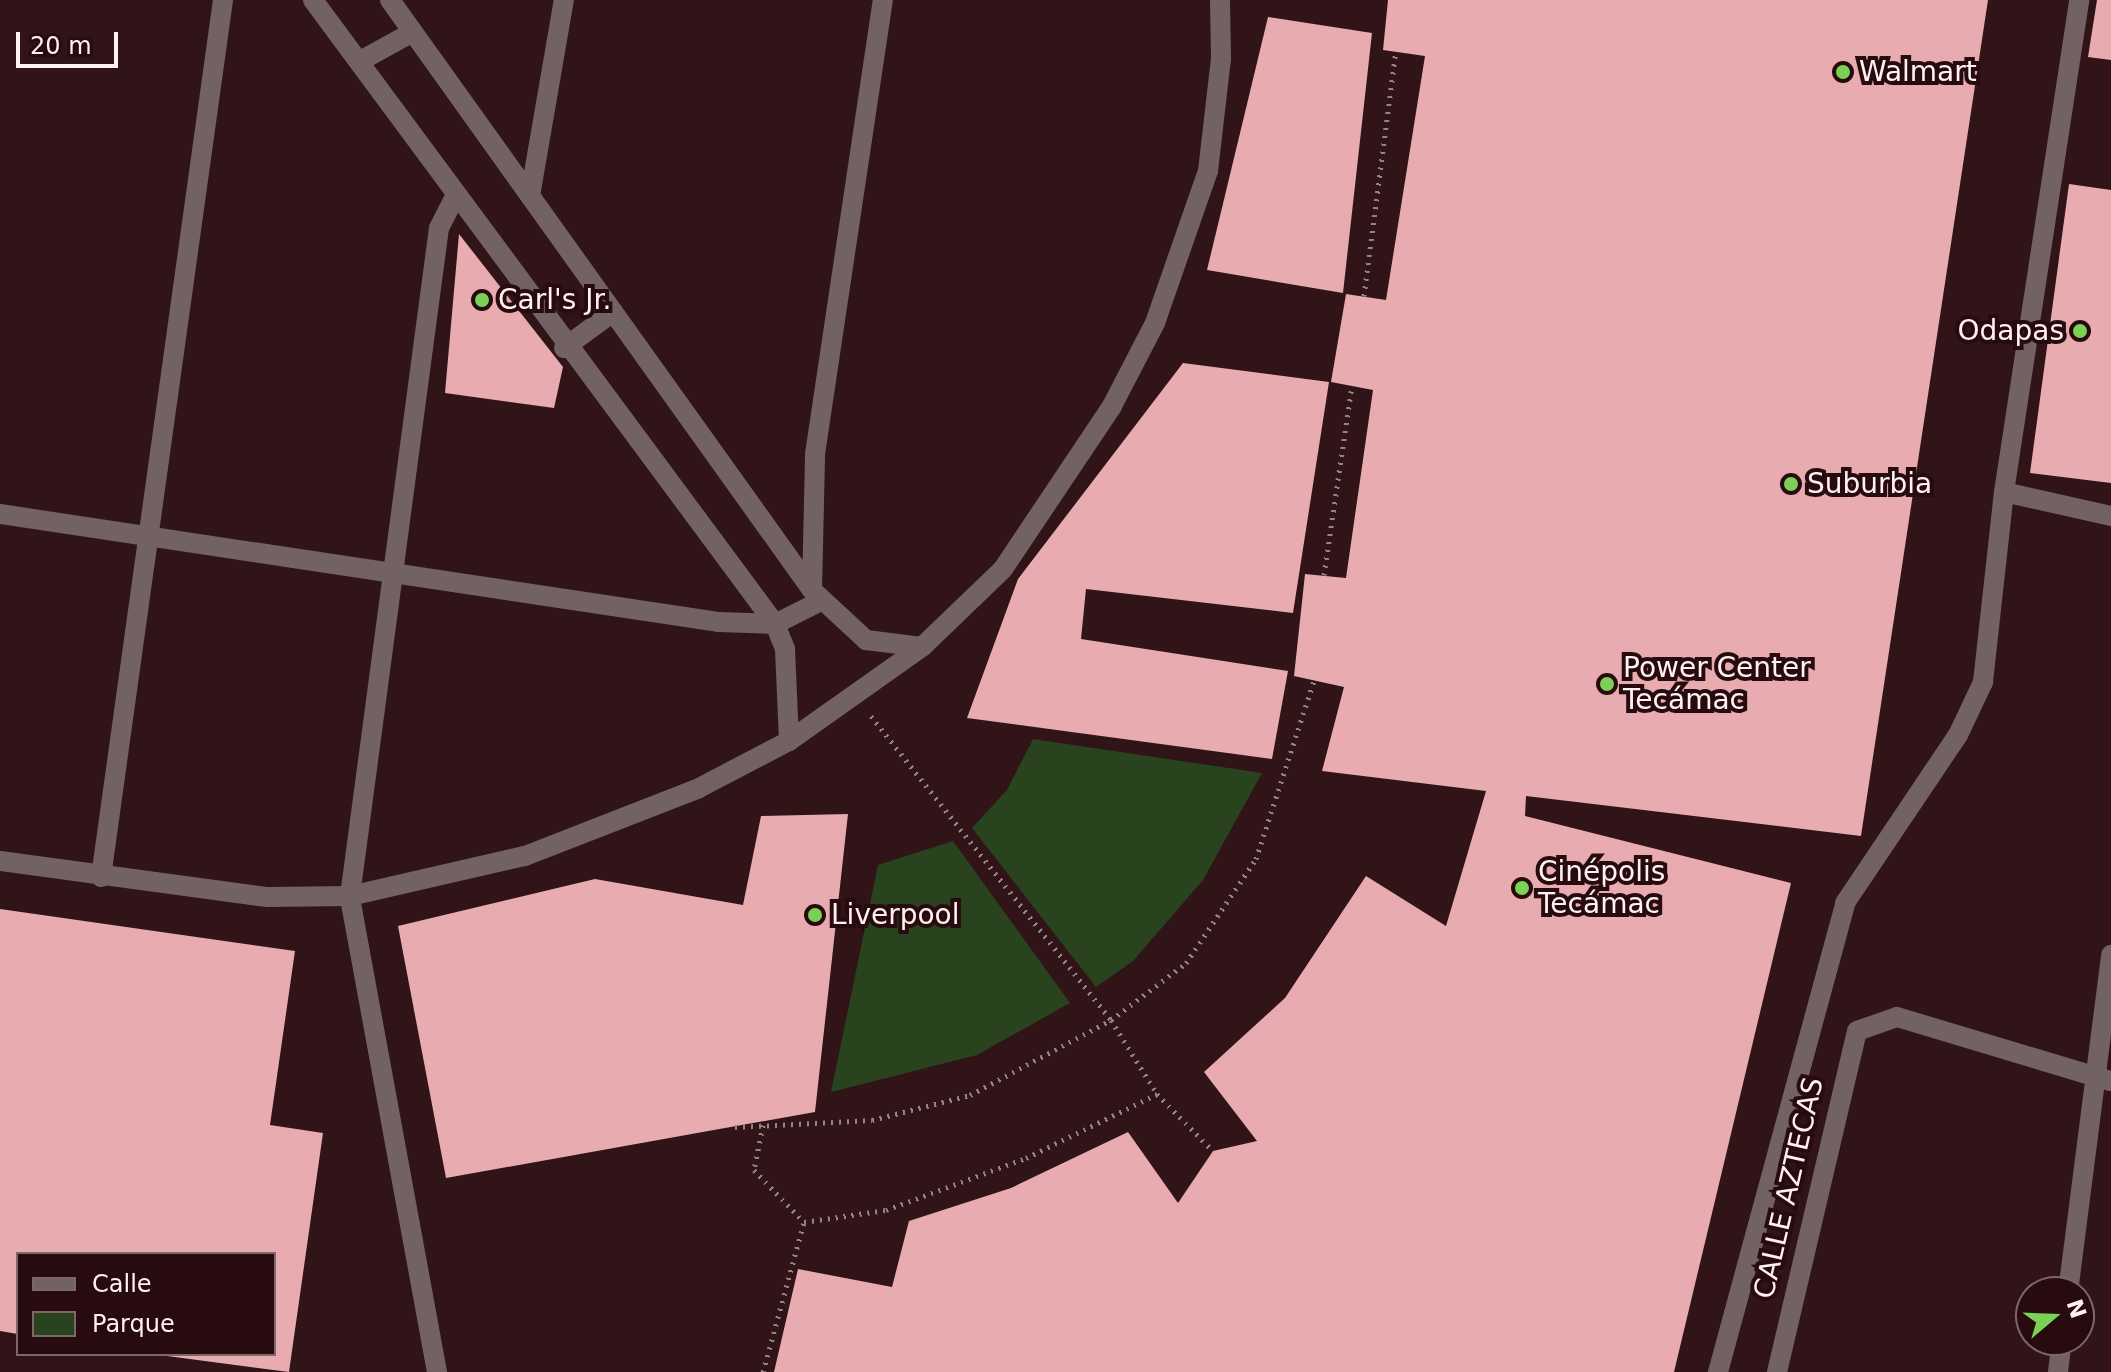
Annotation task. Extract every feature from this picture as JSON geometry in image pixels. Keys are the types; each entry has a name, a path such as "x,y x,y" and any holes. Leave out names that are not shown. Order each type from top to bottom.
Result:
{"street":[{"path":"101,877 144,532 223,0"},
{"path":"313,0 362,60 454,199 564,348 775,624 785,649 789,741"},
{"path":"390,0 816,595 866,640 922,647"},
{"path":"530,196 564,0"},
{"path":"816,595 815,454 883,0"},
{"path":"0,861 101,877 268,897 350,896 525,856 699,788 789,741 922,647 1003,569 1112,406 1155,323 1208,171 1221,58 1220,0"},
{"path":"1718,1372 1845,903 1958,735 1983,682 2004,492 2079,0"},
{"path":"362,60 413,32"},
{"path":"437,1372 350,896 390,569 439,228 454,199"},
{"path":"564,348 613,312"},
{"path":"2004,492 2111,516"},
{"path":"0,514 144,532 775,624 816,595"},
{"path":"2071,1276 2103,1078 2111,955"},
{"name":"CALLE AZTECAS","path":"1777,1372 1851,1042 1868,1022 1897,1017 2103,1078"}],"path":[{"path":"1364,296 1396,51"},
{"path":"1324,575 1352,386"},
{"path":"735,1127 872,1120 970,1095 1111,1020 1186,963 1256,859 1314,680"},
{"path":"854,695 1111,1020 1157,1094 1213,1151"},
{"path":"804,1222 886,1210 1026,1158 1157,1094"},
{"path":"763,1125 754,1170 804,1222"},
{"path":"763,1372 804,1222"}],"green space":[{"path":"1033,739 1262,773 1203,880 1133,961 1096,987 972,828 1007,790"},
{"path":"953,841 1070,1003 977,1055 831,1092 878,865"}],"building":[{"name":"Power Center Tecámac","path":"1388,0 1988,0 1861,836 1526,796 1525,816 1791,883 1674,1372 774,1372 798,1269 892,1287 909,1221 1011,1188 1128,1132 1178,1203 1213,1151 1257,1141 1204,1072 1285,998 1366,876 1446,926 1486,791 1322,771 1344,687 1294,676 1305,574 1346,578 1373,390 1331,382 1346,294 1386,300 1425,56 1383,50"},
{"path":"2097,0 2111,0 2111,60 2088,57"},
{"path":"1268,17 1372,33 1343,293 1207,270"},
{"name":"Odapas","path":"2069,184 2111,190 2111,483 2030,473"},
{"name":"Carl's Jr.","path":"459,234 563,367 554,408 445,393"},
{"path":"1183,363 1329,382 1293,613 1086,589 1081,639 1288,671 1272,759 967,718 1018,579"},
{"path":"848,814 815,1112 446,1178 398,926 595,879 743,905 761,816"},
{"path":"0,909 295,951 270,1125 323,1133 289,1372 167,1356 276,1356 276,1252 16,1252 16,1334 0,1331"}],"place":[{"name":"Walmart","path":"1843,72"},
{"name":"Carl's Jr.","path":"482,300"},
{"name":"Odapas","path":"2080,331"},
{"name":"Suburbia","path":"1791,484"},
{"name":"Power Center Tecámac","path":"1607,684"},
{"name":"Cinépolis Tecámac","path":"1522,888"},
{"name":"Liverpool","path":"815,915"}]}
